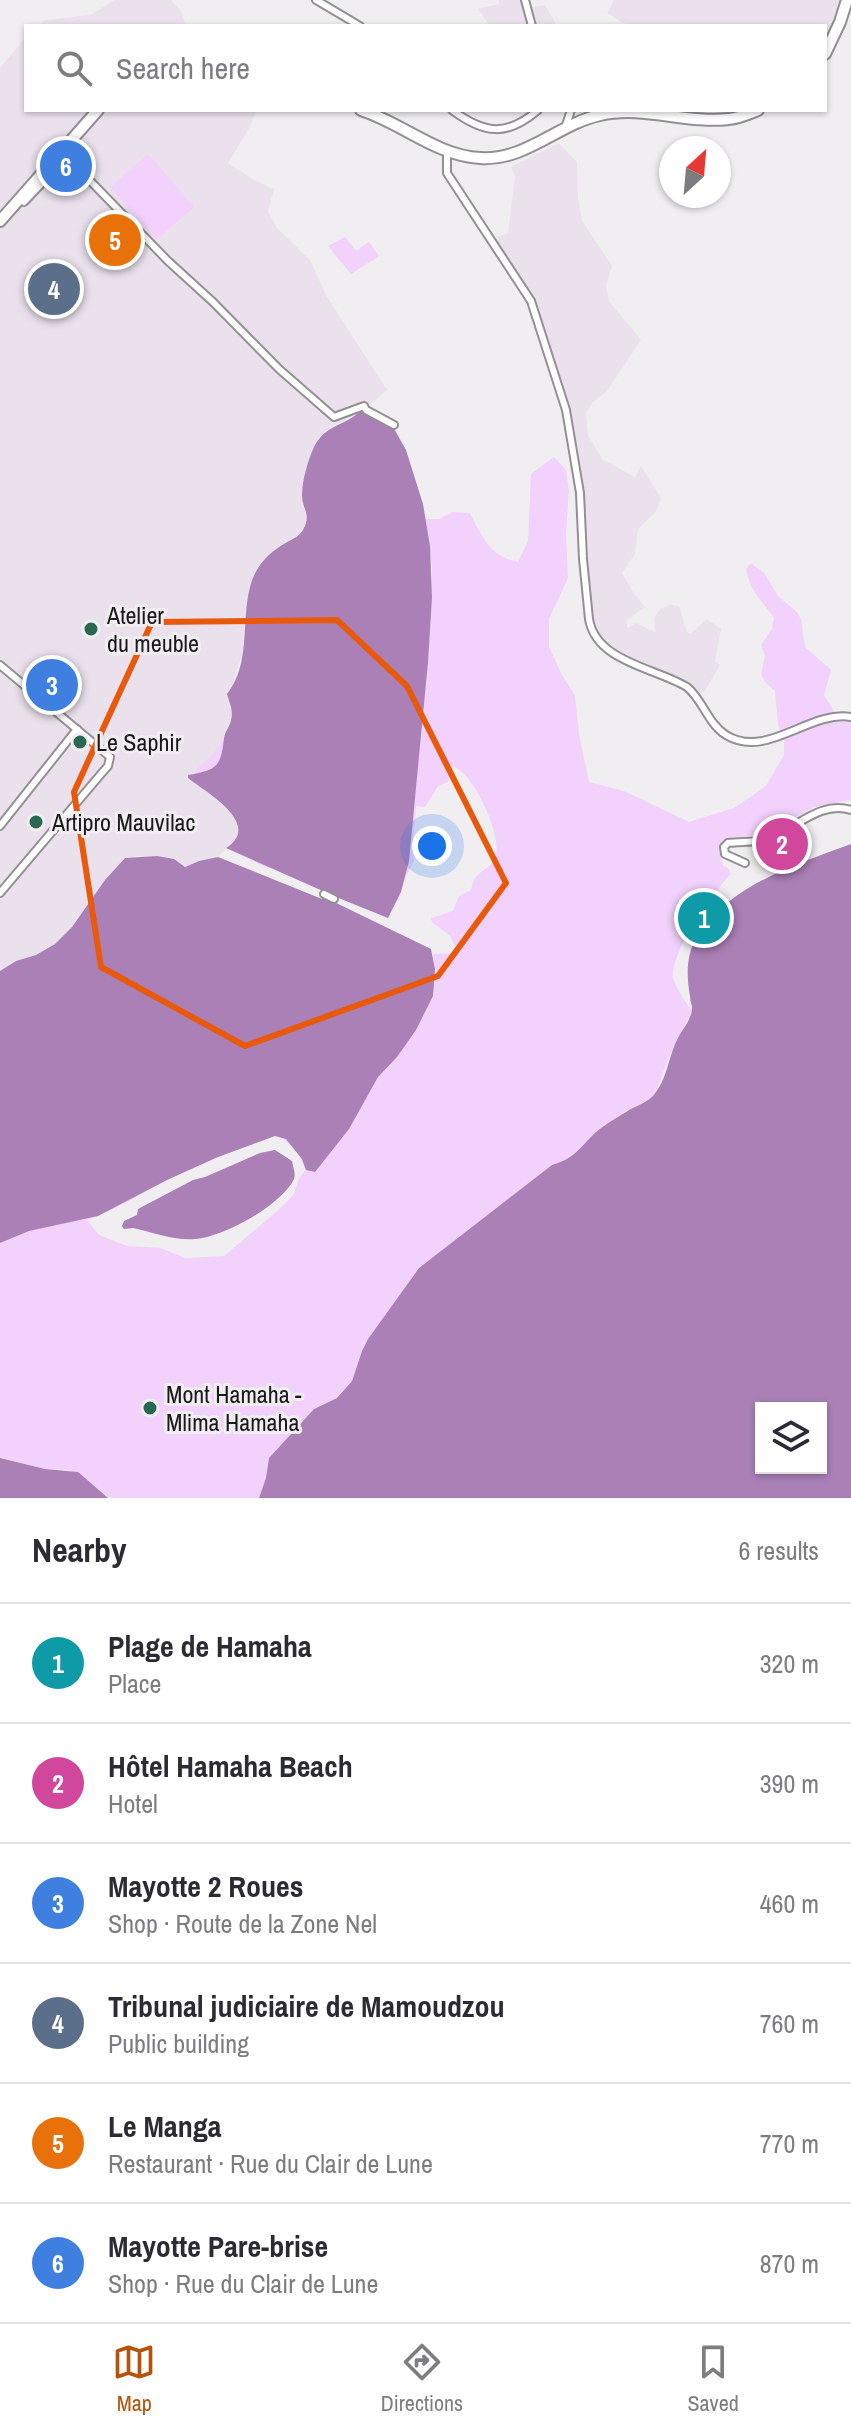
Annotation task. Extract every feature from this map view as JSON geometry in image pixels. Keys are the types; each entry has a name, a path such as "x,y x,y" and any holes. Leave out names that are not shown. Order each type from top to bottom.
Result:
{"main road":[{"path":"827,50 847,0"},
{"path":"40,175 89,112"},
{"path":"0,214 96,112"},
{"path":"366,112 447,151 483,159 521,152 565,128 604,114 683,117 754,112"},
{"path":"0,221 18,197"}],"street":[{"path":"316,0 357,24"},
{"path":"525,0 531,24"},
{"path":"455,112 470,123 498,130 525,121 536,112"},
{"path":"565,128 570,112"},
{"path":"447,151 447,173 531,301 566,410 580,493 589,619 597,639 622,658 687,687 695,693 722,733 734,739 752,742 769,739 820,719 851,717"},
{"path":"40,175 65,159 72,160 168,261 279,369 334,417 364,406 394,425"},
{"path":"0,665 110,757 108,766 0,893"},
{"path":"0,826 77,729"},
{"path":"745,863 727,857 724,851 728,843 763,840 811,814 827,809 841,807 851,810"},
{"path":"324,894 334,899"}],"highlighted area":[{"path":"337,620 407,686 506,883 438,976 245,1046 101,967 74,792 152,622"}],"shaded area":[{"path":"114,0 171,0 181,11 185,24 39,24 46,20 91,15"},
{"path":"499,0 522,0 534,7 545,5 556,24 489,24 478,9 499,4"},
{"path":"614,0 843,0 835,27 827,27 827,24 626,24 607,13"},
{"path":"24,39 24,112 255,112 250,127 228,163 274,189 268,211 277,228 310,260 326,295 387,390 357,415 330,427 318,440 310,458 302,495 307,514 305,526 295,539 263,560 255,572 250,587 242,655 228,698 232,718 224,741 205,772 188,775 234,815 239,831 235,842 218,857 188,866 164,857 136,856 116,867 72,927 55,944 0,971 0,68"},
{"path":"559,143 577,162 582,221 612,266 606,285 609,301 641,340 607,391 592,403 586,414 588,435 602,459 635,477 641,466 661,498 655,513 638,529 635,554 622,573 645,607 626,621 628,628 636,623 655,632 654,618 660,609 670,605 679,606 690,634 707,619 721,629 715,662 720,665 704,692 695,693 612,652 591,627 580,493 566,410 531,301 492,239 508,233 515,177 511,167"},
{"path":"148,154 194,207 156,240 110,187"},
{"path":"345,237 356,251 369,242 379,256 351,274 328,246"},
{"path":"361,410 432,597 426,519 439,519 452,512 470,513 494,551 518,562 528,541 531,474 554,457 566,470 569,491 566,534 568,578 549,619 549,647 575,696 589,782 624,791 689,822 734,808 766,786 784,755 784,741 778,725 775,691 761,674 765,656 761,645 772,629 774,618 751,584 746,569 751,563 764,573 778,596 796,611 801,619 805,647 831,670 824,695 839,719 851,721 851,800 814,807 758,835 726,839 720,844 723,866 731,874 699,913 678,955 673,978 692,1010 669,1056 656,1092 650,1099 596,1132 574,1156 552,1165 419,1268 368,1339 352,1380 337,1398 314,1409 269,1458 259,1498 108,1498 70,1470 45,1469 0,1458 0,1189 416,1030 432,993 433,954 457,953 451,937 431,918 453,911 459,896 471,890 475,878 496,855 494,833 484,805 469,780 453,766 448,782 438,786 425,807 416,806 414,861 387,914 289,873 263,866 226,848 236,838 238,825 245,822 194,776 238,722 236,695 227,694 235,682 242,656 252,579 270,554 303,530 307,520 302,500 303,483 319,439","holes":["275,1136 294,1149 306,1170 299,1178 294,1194 282,1207 224,1256 185,1258 161,1248 127,1246 99,1235 87,1220 219,1155"]},
{"path":"361,410 392,425 406,450 423,504 430,546 432,597 428,662 409,861 401,892 388,918 336,897 330,900 431,949 435,969 433,996 416,1030 378,1077 349,1129 315,1172 306,1170 302,1159 286,1139 275,1136 167,1180 98,1216 29,1231 0,1243 0,971 55,944 72,927 105,880 125,858 157,856 174,859 185,867 218,857 325,898 325,892 226,848 236,839 238,829 235,819 188,775 211,769 219,761 232,717 227,694 235,682 242,656 250,587 264,560 298,535 306,524 302,489 314,447 324,433"},
{"path":"851,844 851,1498 259,1498 269,1458 314,1409 337,1398 352,1381 368,1339 419,1268 552,1165 572,1156 602,1127 653,1096 692,1012 688,971 695,939 730,900 789,868"},
{"path":"275,1150 292,1161 294,1179 265,1209 235,1226 207,1237 187,1239 124,1229 122,1226 124,1221 137,1215 138,1209 193,1180"},
{"path":"0,1458 45,1469 78,1472 108,1498 0,1498"}],"place":[{"name":"Mayotte Pare-brise","path":"66,166"},
{"name":"Le Manga","path":"115,240"},
{"name":"Tribunal judiciaire de Mamoudzou","path":"54,289"},
{"name":"Atelier du meuble","path":"91,629"},
{"name":"Mayotte 2 Roues","path":"52,685"},
{"name":"Le Saphir","path":"80,742"},
{"name":"Artipro Mauvilac","path":"36,822"},
{"name":"Hôtel Hamaha Beach","path":"782,844"},
{"name":"Plage de Hamaha","path":"704,918"},
{"name":"Mont Hamaha - Mlima Hamaha","path":"150,1408"}]}
